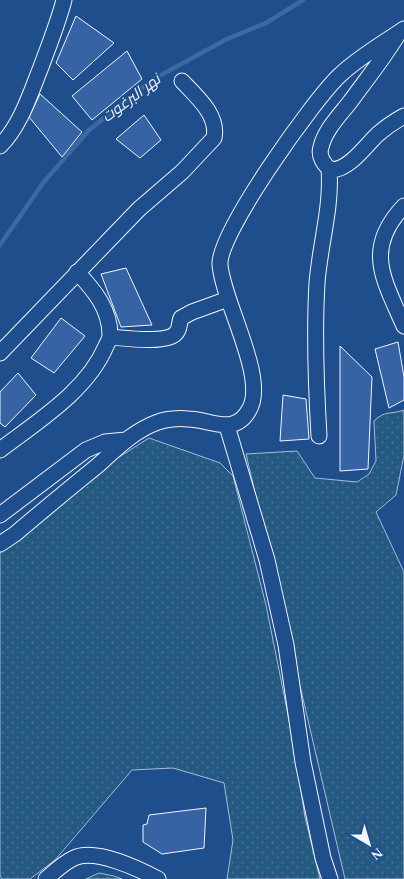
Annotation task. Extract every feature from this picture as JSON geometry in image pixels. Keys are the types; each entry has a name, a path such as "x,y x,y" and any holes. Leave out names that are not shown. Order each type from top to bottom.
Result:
{"street":[{"path":"0,146 11,134 26,105 64,0"},
{"path":"402,31 330,127 320,147 323,162 329,168 336,170 345,165 378,134 404,116"},
{"path":"0,544 16,534 133,434 159,422 188,418 227,426 238,422 250,410 253,400 253,379 228,300 219,263 223,247 230,231 310,109 340,75 368,52 402,31"},
{"path":"0,353 139,209 182,172 214,138 216,132 214,122 182,81"},
{"path":"319,436 315,382 315,333 317,281 327,219 329,168"},
{"path":"404,206 386,228 379,251 380,264 390,295 404,326"},
{"path":"0,450 62,402 102,356 110,337 108,319 95,291 77,272"},
{"path":"110,337 158,339 170,337 176,334 179,329 181,318 192,312 228,300"},
{"path":"227,426 267,560 286,646 303,762 323,858 330,879"},
{"path":"0,515 86,450 105,442 126,440"},
{"path":"46,879 58,868 75,858 93,855 146,872 158,879"}],"shaded area":[{"path":"404,410 404,455 396,495 376,512 404,572 404,879 345,879 246,454 297,451 315,478 357,482 369,474 376,461 374,421 385,414"},
{"path":"149,438 220,463 233,476 266,605 294,745 305,817 320,879 227,879 233,840 224,783 173,768 132,770 55,860 30,879 2,879 0,876 0,553 113,461"},
{"path":"99,873 114,876 122,879 86,879"}],"building":[{"path":"76,16 114,43 73,80 56,63"},
{"path":"127,51 142,79 92,120 72,96"},
{"path":"40,94 82,132 62,157 29,117"},
{"path":"144,115 161,140 140,158 116,139"},
{"path":"126,268 152,325 121,327 101,274"},
{"path":"61,318 85,336 54,373 31,358"},
{"path":"398,342 404,377 404,400 389,408 375,349"},
{"path":"340,346 372,377 368,469 340,471"},
{"path":"18,373 36,395 5,427 0,423 0,392"},
{"path":"283,395 306,399 309,439 280,441"},
{"path":"206,808 204,848 162,854 143,842 143,825 147,824 149,815"}],"waterway":[{"name":"نهر البرغوت","path":"0,245 43,183 89,130 152,80 227,39 266,23 303,0"}]}
